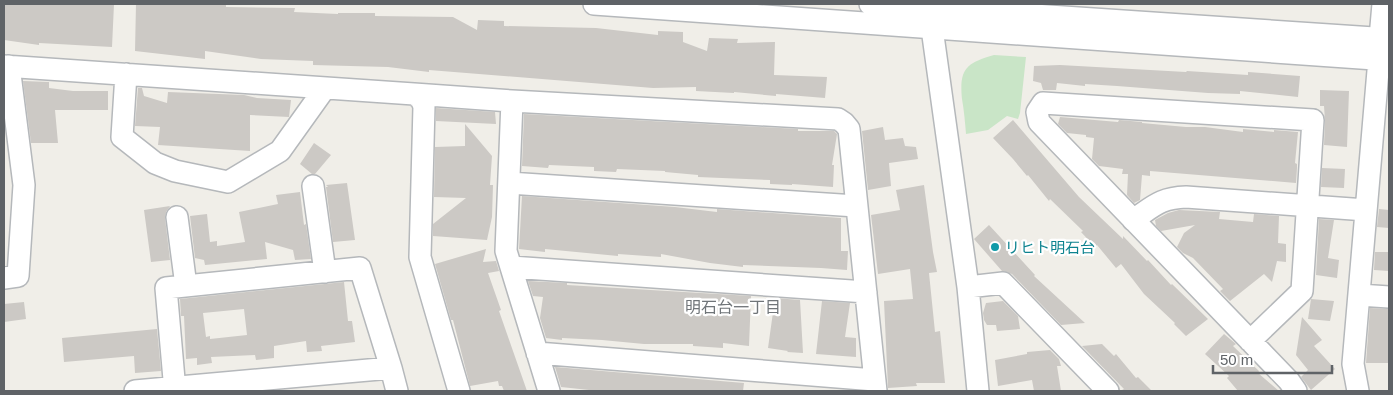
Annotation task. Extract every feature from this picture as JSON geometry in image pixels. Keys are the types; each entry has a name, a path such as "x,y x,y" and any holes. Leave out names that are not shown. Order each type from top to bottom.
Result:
{"street":[{"path":"594,4 930,13 1074,11 1384,49"},
{"path":"870,4 930,13 1384,49"},
{"path":"1358,391 1353,364 1366,210 1384,49 1383,4"},
{"path":"930,13 968,286 978,391"},
{"path":"4,278 18,276 24,185 6,66 512,101 838,119 844,122 849,129 875,386 537,353"},
{"path":"126,74 122,137 162,166 175,171 228,182 280,151 325,88"},
{"path":"414,94 421,99 424,106 420,258 459,391"},
{"path":"512,101 506,251 549,391"},
{"path":"1250,341 1302,291 1313,120 1043,103 1036,112 1039,122 1296,391"},
{"path":"509,183 856,206"},
{"path":"313,186 325,272"},
{"path":"1133,220 1158,203 1170,198 1186,197 1366,210"},
{"path":"178,217 186,286"},
{"path":"175,390 166,288 360,268 397,391"},
{"path":"511,268 866,292"},
{"path":"968,286 1003,283 1108,391"},
{"path":"1359,295 1389,297"},
{"path":"135,391 175,390 391,368"}],"green space":[{"path":"994,55 1026,57 1018,119 1007,116 988,130 966,134 961,89 963,74 966,69 977,61"}],"building":[{"path":"4,4 114,4 112,47 39,43 39,45 4,40"},
{"path":"136,4 226,4 226,7 295,8 294,12 375,13 375,16 453,17 477,30 478,20 504,21 504,26 596,28 658,35 658,31 683,32 683,42 707,51 709,38 738,39 737,43 775,42 774,75 827,77 825,98 696,91 696,87 653,88 429,70 429,72 388,67 313,65 313,61 261,59 205,51 205,59 135,51"},
{"path":"1060,65 1248,75 1248,72 1300,76 1298,97 1240,91 1240,94 1208,93 1057,83 1056,90 1043,90 1041,83 1033,81 1034,66"},
{"path":"23,81 49,82 49,88 73,91 108,91 108,110 55,110 58,143 31,143"},
{"path":"138,88 142,88 144,96 167,103 168,92 244,95 257,98 291,100 289,117 250,115 250,151 158,145 160,127 135,126"},
{"path":"1320,90 1349,91 1347,147 1324,145 1324,106 1320,106"},
{"path":"436,108 495,112 496,124 436,121"},
{"path":"524,114 798,129 798,131 834,131 837,134 832,165 834,165 833,187 770,184 770,180 698,177 698,175 665,171 617,169 616,172 594,171 594,167 549,165 548,168 522,166"},
{"path":"1060,117 1205,127 1243,132 1243,129 1298,132 1295,163 1297,164 1296,183 1150,171 1150,176 1142,175 1140,200 1134,203 1127,195 1128,174 1122,174 1123,169 1099,166 1092,159 1094,138 1067,133 1058,124"},
{"path":"1013,120 1079,197 1123,239 1123,236 1171,285 1208,319 1186,336 1144,294 1121,264 1116,268 1097,245 1095,247 1081,232 1083,231 1050,199 1049,201 1028,175 993,138"},
{"path":"465,124 492,156 490,185 493,185 492,217 487,240 433,236 433,224 466,198 434,197 435,147 465,146"},
{"path":"883,127 885,140 903,138 905,146 916,147 918,159 889,163 891,186 868,190 862,131"},
{"path":"314,143 331,155 315,174 312,174 300,164"},
{"path":"1322,168 1345,169 1344,188 1321,187"},
{"path":"347,183 355,240 333,242 326,187 328,187 326,185"},
{"path":"924,185 937,272 929,273 935,332 940,331 945,383 916,383 917,386 888,388 884,301 913,299 910,269 878,274 871,215 900,210 896,190"},
{"path":"300,192 311,259 295,260 293,250 265,242 267,259 205,265 204,260 195,258 190,216 207,214 210,242 217,241 217,246 245,242 239,212 278,204 276,195"},
{"path":"522,196 675,207 717,212 717,209 841,218 841,251 848,251 847,270 743,265 743,267 661,254 661,257 618,254 618,256 545,249 545,252 519,249"},
{"path":"170,206 165,218 170,260 151,262 144,210"},
{"path":"1379,209 1389,210 1389,228 1377,227"},
{"path":"1179,210 1220,212 1219,219 1253,222 1254,214 1279,216 1278,243 1286,244 1286,262 1277,261 1272,282 1264,274 1230,301 1220,291 1223,289 1193,258 1183,253 1177,247 1184,233 1195,225 1161,231 1156,226 1155,220"},
{"path":"1319,219 1334,220 1328,258 1339,260 1337,278 1316,275"},
{"path":"989,225 1034,276 1085,323 1061,325 1012,274 1002,271 974,239"},
{"path":"486,249 483,262 496,261 499,271 488,273 527,391 504,391 502,386 499,386 498,381 470,386 453,320 451,320 435,264"},
{"path":"1375,252 1389,252 1389,271 1374,270"},
{"path":"528,281 751,296 749,346 723,343 723,348 693,346 693,344 644,344 546,338 540,318 543,297 533,296"},
{"path":"344,282 348,321 352,321 355,342 321,346 322,351 307,352 306,341 274,346 274,358 256,360 255,355 211,357 212,363 197,365 197,358 186,359 184,316 181,316 180,299","holes":["244,309 247,335 210,339 210,336 206,337 203,313"]},
{"path":"775,298 800,300 803,353 768,348"},
{"path":"1311,299 1334,301 1330,321 1308,319"},
{"path":"822,301 850,303 845,337 856,338 856,357 816,354"},
{"path":"1003,301 1018,316 1020,329 997,331 996,325 987,325 983,313 986,303"},
{"path":"24,302 26,319 4,322 4,304"},
{"path":"1370,308 1389,309 1389,363 1366,363"},
{"path":"1302,317 1322,340 1314,346 1335,369 1311,390 1301,377 1308,370 1296,355"},
{"path":"157,329 161,371 135,373 134,356 64,362 62,338"},
{"path":"1224,334 1236,344 1233,346 1259,371 1258,373 1279,391 1238,391 1227,378 1229,376 1205,354"},
{"path":"1102,344 1114,356 1116,354 1136,378 1138,377 1152,391 1120,391 1124,389 1082,346"},
{"path":"1050,350 1059,359 1061,366 1057,366 1061,391 1034,391 1032,380 998,386 995,360 1027,354 1027,352"},
{"path":"555,367 744,383 743,391 589,391 561,387"}],"place":[{"name":"リヒト明石台","path":"995,247"}],"district":[{"name":"明石台一丁目","path":"733,307"}]}
